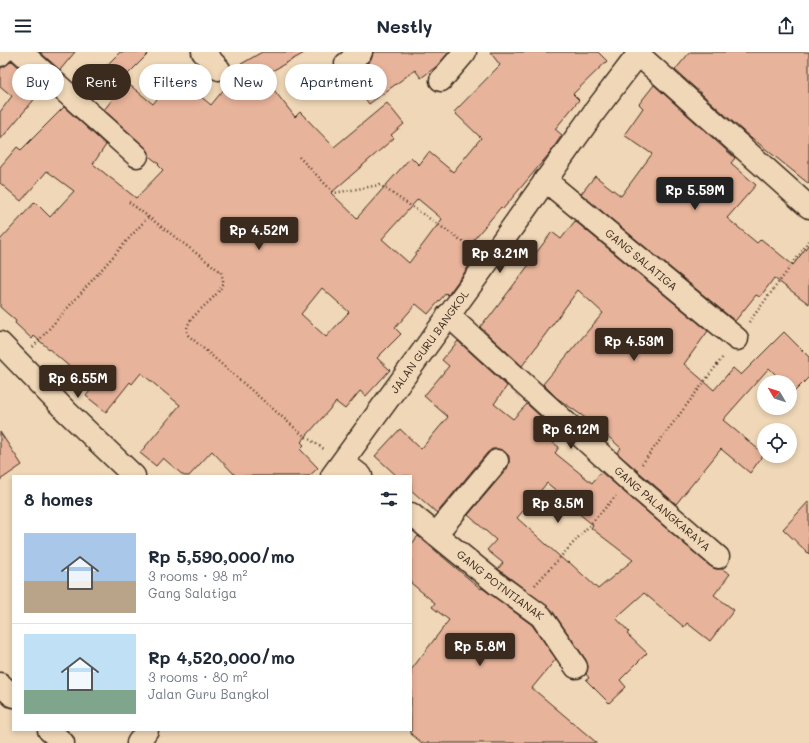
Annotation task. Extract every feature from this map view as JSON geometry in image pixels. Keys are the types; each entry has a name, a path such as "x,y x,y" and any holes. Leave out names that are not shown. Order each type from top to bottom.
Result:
{"street":[{"path":"0,55 3,52"},
{"path":"21,52 137,156"},
{"path":"203,52 219,69"},
{"path":"441,80 465,52"},
{"path":"640,53 809,207"},
{"name":"JALAN GURU BANGKOL","path":"338,469 489,260 594,111 640,53"},
{"name":"GANG SALATIGA","path":"545,180 737,339"},
{"name":"GANG PALANGKARAYA","path":"448,315 630,481 718,556"},
{"path":"0,343 67,412 133,475"},
{"path":"436,534 497,462"},
{"path":"338,469 359,475"},
{"name":"GANG POTNTIANAK","path":"412,515 497,584 541,616 576,667"},
{"path":"0,684 12,695"},
{"path":"50,731 63,743"},
{"path":"138,743 146,731"}],"path":[{"path":"299,157 334,193 380,185 489,260"},
{"path":"129,202 221,272 223,281 219,290 187,326 188,335 304,436 338,469"},
{"path":"19,362 148,217"},
{"path":"521,601 630,481 803,250 809,239"}],"building":[{"path":"40,52 75,52 64,65 53,64"},
{"path":"120,52 150,52 131,71 131,64 108,64"},
{"path":"262,52 306,52 277,68 277,64 241,64"},
{"path":"373,52 449,52 437,66 421,78 415,70 387,91 387,64 366,64 372,57"},
{"path":"490,52 598,52 607,61 573,94 579,100 555,129 562,135 549,154 503,209 501,207 465,250 475,258 448,295 446,293 428,314 416,304 395,328 401,334 377,358 390,370 366,396 360,391 345,409 336,402 301,442 304,445 300,449 318,468 310,475 235,475 212,451 190,475 183,475 163,458 156,466 140,453 180,405 141,373 132,384 130,382 106,412 86,396 93,387 34,336 32,339 15,323 16,321 0,307 0,240 35,202 50,217 74,191 47,171 21,201 0,183 0,167 17,147 21,150 64,107 106,145 93,164 136,198 163,170 158,165 159,164 149,156 149,152 145,147 104,110 112,100 131,100 131,86 139,93 139,100 148,100 153,104 156,100 205,100 211,105 220,94 220,100 277,100 277,94 295,117 300,112 334,147 387,103 404,124 391,135 394,138 331,193 357,218 411,157 419,165 429,152 453,172 481,138 454,112 500,65","holes":["418,199 442,219 409,263 382,239","322,288 349,312 326,337 301,314"]},
{"path":"690,52 809,52 809,184 752,139 675,70"},
{"path":"12,61 15,64 12,64 12,96 0,86 0,69"},
{"path":"654,85 735,158 731,163 756,185 727,218 757,243 761,239 793,265 809,244 809,304 774,278 760,297 756,295 735,321 581,194 595,176 621,196 652,154 624,135 643,108 639,104"},
{"path":"12,96 12,100 34,100 0,140 0,112"},
{"path":"366,100 374,100 369,104"},
{"path":"575,221 708,331 684,364 714,390 733,368 741,375 784,332 809,357 809,377 797,389 797,375 776,375 769,368 763,375 757,375 757,382 723,420 757,448 757,463 750,473 721,449 676,504 617,453 621,448 594,424 557,398 543,384 603,313 578,290 522,366 480,327 487,318 488,319 552,232 561,239"},
{"path":"458,341 507,386 494,404 513,419 527,404 541,417 532,428 559,447 555,453 592,483 601,472 710,566 716,569 722,569 730,574 714,595 734,610 710,641 687,623 684,627 644,593 616,618 629,632 627,634 647,653 620,680 626,687 609,703 586,680 589,678 586,674 588,666 586,660 551,609 498,569 503,563 487,550 496,540 468,515 507,469 509,456 499,449 492,449 437,513 412,491 412,475 396,475 375,456 400,429 421,449 448,417 424,396 449,366 442,360","holes":["547,483 574,505 572,508 593,525 591,528 633,560 598,589 517,518"]},
{"path":"0,432 22,465 0,480"},
{"path":"809,501 809,554 783,529"},
{"path":"418,536 481,589 482,588 532,625 556,659 532,688 597,743 422,743 411,734 412,669 449,620 432,607 435,603 412,584 412,544"}]}
